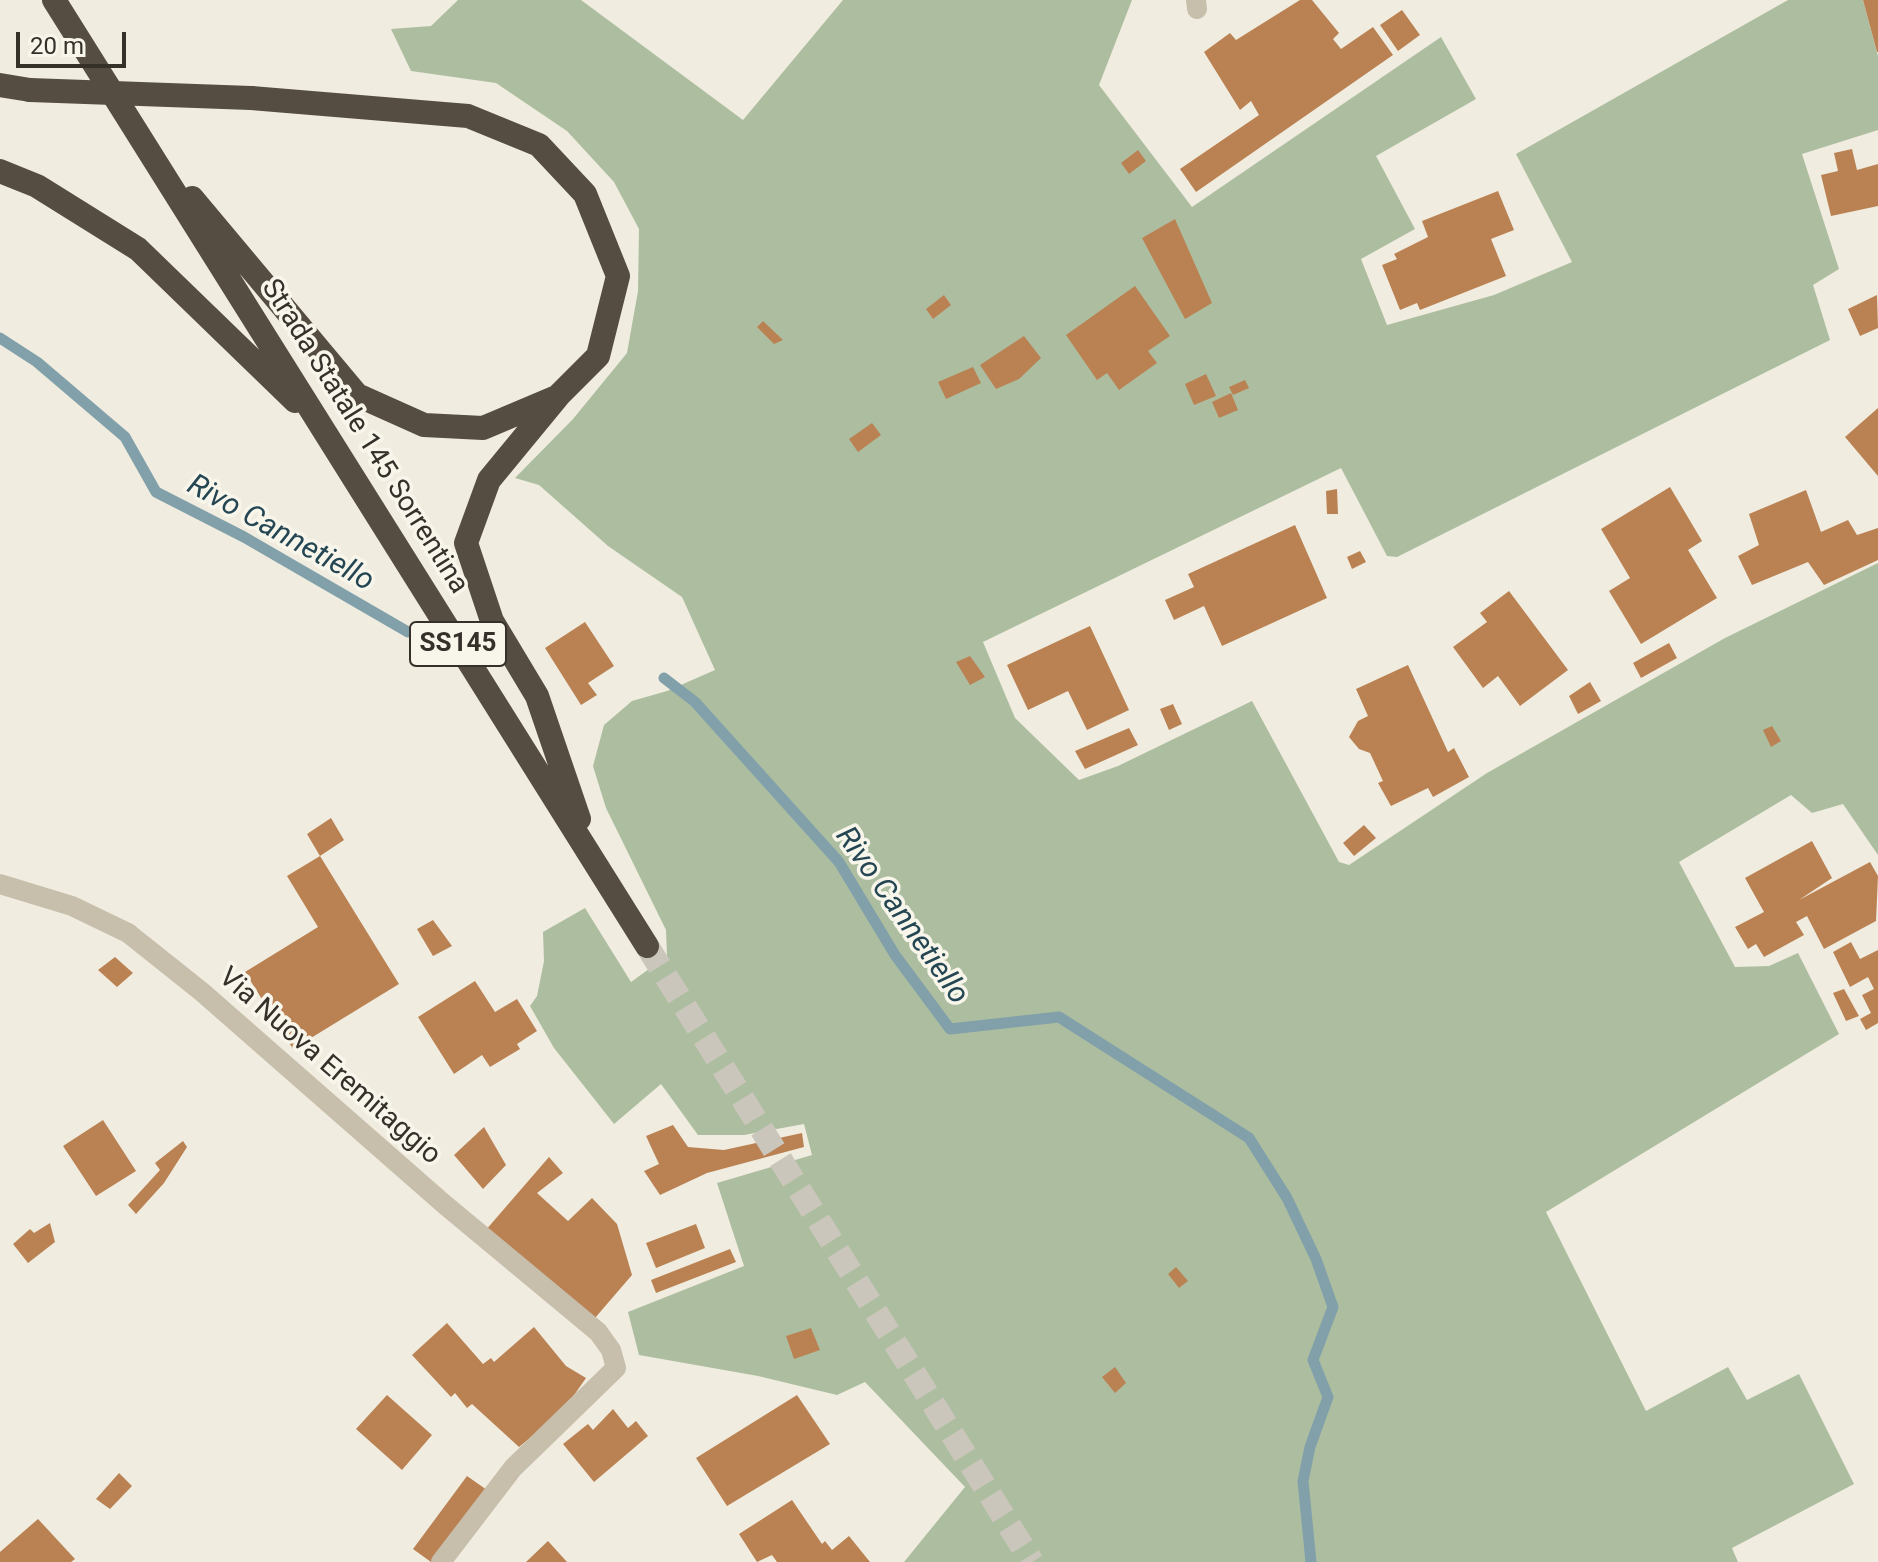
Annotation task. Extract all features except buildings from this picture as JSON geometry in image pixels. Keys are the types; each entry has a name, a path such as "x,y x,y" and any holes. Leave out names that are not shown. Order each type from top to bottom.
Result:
{"highway":[{"name":"Strada Statale 145 Sorrentina","path":"54,0 647,946"},
{"path":"0,85 30,90 251,98 468,116 539,145 585,194 618,276 598,356 559,395 489,480 466,543 492,621 537,696 593,859"},
{"path":"134,131 357,395 424,425 483,428 559,395"},
{"path":"0,171 37,186 138,249 324,428"}],"street":[{"name":"Via Nuova Eremitaggio","path":"0,884 72,906 128,933 202,992 444,1204 598,1332 611,1350 616,1368 513,1468 441,1562"}],"green space":[{"path":"458,0 581,0 743,120 843,0 1132,0 1099,85 1192,207 1441,37 1476,99 1376,156 1415,229 1361,259 1387,325 1494,295 1572,262 1516,154 1788,0 1863,0 1878,56 1878,130 1802,154 1839,269 1813,285 1830,340 1397,557 1387,556 1341,468 983,642 1015,718 1079,780 1118,766 1252,701 1339,862 1349,865 1487,773 1725,638 1878,563 1878,855 1843,804 1812,813 1791,795 1679,862 1735,967 1769,966 1798,953 1839,1034 1546,1212 1646,1411 1728,1367 1747,1400 1799,1374 1854,1484 1732,1548 1738,1562 904,1562 965,1487 865,1382 837,1395 758,1376 639,1355 628,1312 744,1266 717,1183 812,1155 804,1124 744,1135 698,1135 661,1084 614,1124 554,1048 530,1006 537,996 544,961 543,932 585,908 631,982 667,956 666,930 606,808 593,766 604,725 632,701 667,691 715,670 682,597 608,546 539,485 515,478 573,419 627,353 638,291 639,229 614,182 567,131 496,83 411,71 391,29 431,26"}],"waterway":[{"name":"Rivo Cannetiello","path":"0,338 37,362 125,437 156,492 244,537 408,632"},
{"name":"Rivo Cannetiello","path":"664,678 695,702 839,862 895,955 950,1029 1059,1017 1249,1138 1287,1198 1316,1259 1333,1307 1313,1360 1328,1397 1310,1447 1303,1481 1311,1562"}],"tunnel":[{"path":"647,946 1032,1562"}]}
